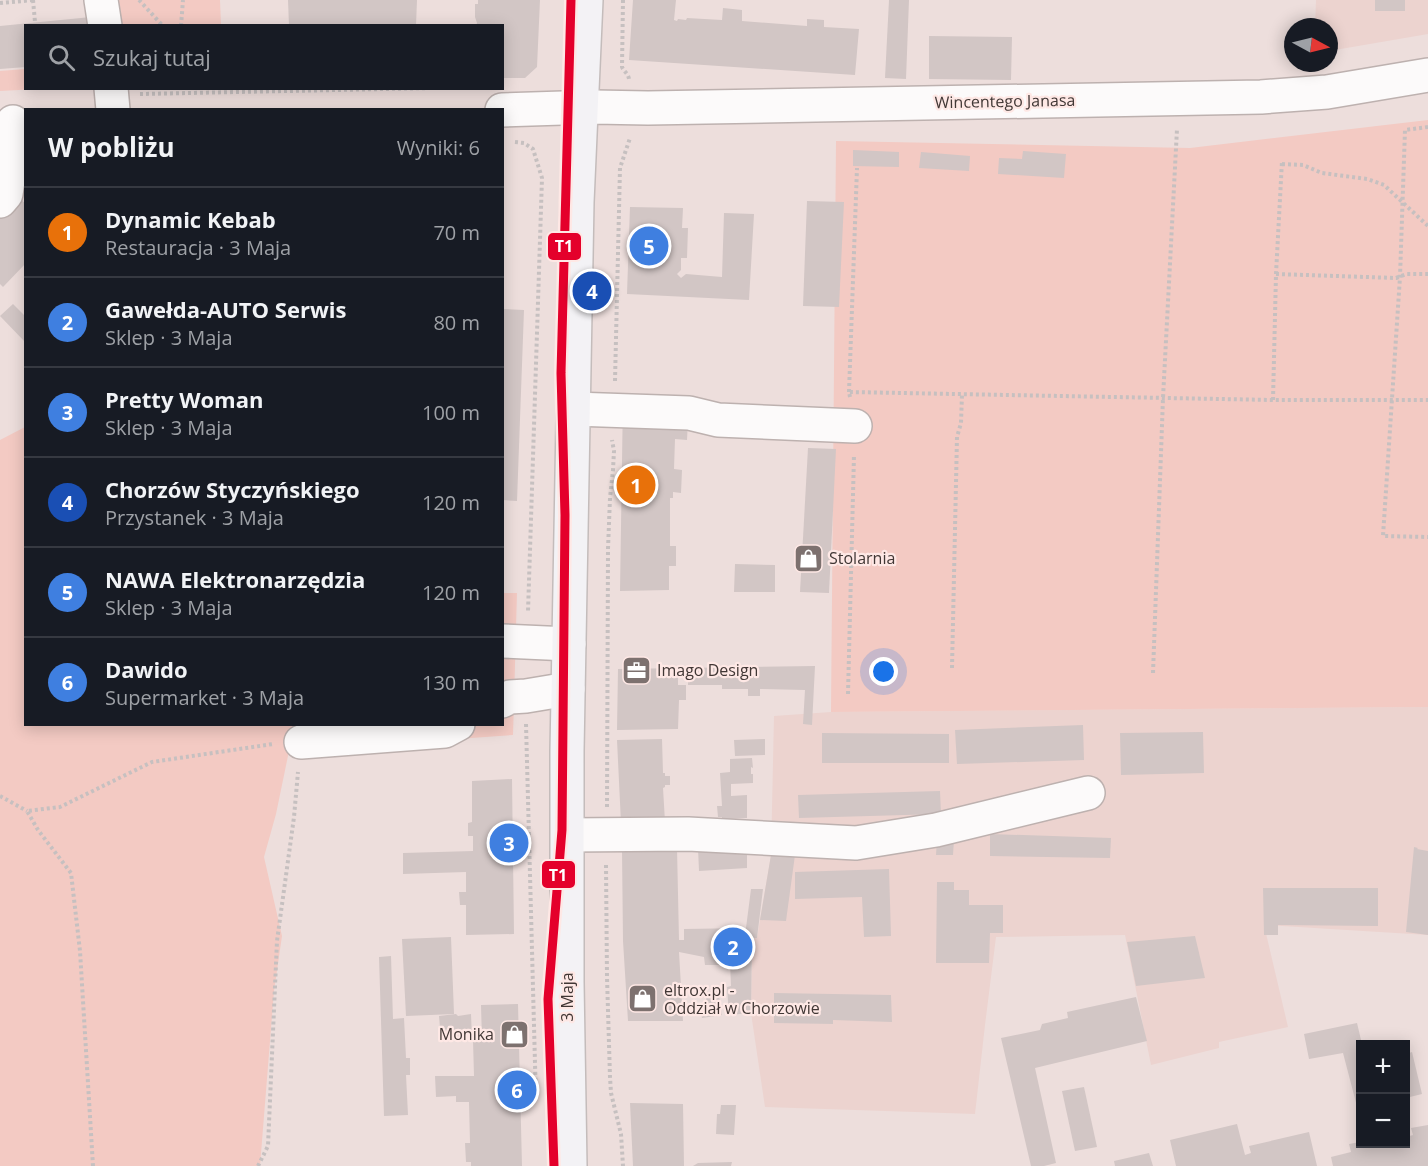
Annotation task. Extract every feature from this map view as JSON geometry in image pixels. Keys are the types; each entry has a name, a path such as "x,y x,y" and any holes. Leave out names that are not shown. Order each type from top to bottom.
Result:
{"main road":[{"name":"3 Maja","path":"570,1166 567,982 568,689 577,202 586,0"}],"street":[{"path":"101,0 105,24"},
{"name":"Wincentego Janasa","path":"504,110 1261,97 1327,92 1428,75"},
{"path":"0,201 6,194 13,149 13,122"},
{"path":"574,409 689,413 718,420 855,426"},
{"path":"504,641 569,644"},
{"path":"504,700 510,697 568,689"},
{"path":"301,742 445,731 454,726"},
{"path":"568,835 688,834 856,843 936,830 1088,793"}],"path":[{"path":"0,3 34,0 35,22"},
{"path":"140,0 161,24"},
{"path":"181,24 183,0"},
{"path":"623,0 622,67 629,76 630,83"},
{"path":"119,97 210,90"},
{"path":"1428,127 1405,129 1400,277 1383,536 1428,537"},
{"path":"1153,674 1176,131"},
{"path":"614,387 620,168 632,133"},
{"path":"513,141 524,143 533,149 542,178"},
{"path":"1274,400 1276,274 1282,163 1303,165 1322,173 1367,179 1384,185 1428,226"},
{"path":"848,694 855,426 849,392 856,168"},
{"path":"1276,274 1396,278 1407,274 1428,274"},
{"path":"849,392 1274,400 1428,400"},
{"path":"952,668 957,437 961,423 962,394"},
{"path":"606,816 609,540 614,451 612,433"},
{"path":"27,811 60,807 152,762 263,745 301,742 294,817 277,940 268,1146 258,1166"},
{"path":"0,796 27,811 38,830 71,873 80,951 93,1166"},
{"path":"606,856 610,1077 611,1093 621,1134 623,1166"}],"shaded area":[{"path":"111,0 220,0 221,24 116,24"},
{"path":"1316,0 1428,0 1428,34 1338,49 1338,18 1315,18"},
{"path":"24,69 24,90 0,91 0,71"},
{"path":"1428,120 1428,707 831,712 836,141 1190,148"},
{"path":"24,428 24,726 504,726 504,593 517,593 513,735 289,751 276,814 264,857 282,936 274,991 260,1166 0,1166 0,440"},
{"path":"1428,707 1428,935 1264,925 1288,1027 1219,1042 1219,1048 1151,1065 1125,935 996,937 975,1114 765,1107 751,1013 752,938 757,938 771,855 774,716 831,712"}],"building":[{"path":"288,0 417,0 416,24 289,24"},
{"path":"478,0 540,0 537,67 525,78 504,78 504,24 477,24 475,4 478,4"},
{"path":"633,0 676,0 674,20 677,21 687,18 722,20 723,8 742,10 742,21 807,26 807,19 824,20 824,27 859,29 855,75 629,60"},
{"path":"889,0 909,0 906,79 885,78"},
{"path":"1375,0 1405,0 1405,11 1375,11"},
{"path":"91,17 92,24 24,24 24,67 0,69 0,26"},
{"path":"929,36 1012,37 1011,80 929,79"},
{"path":"853,150 899,152 899,167 853,166"},
{"path":"1023,151 1066,154 1064,178 998,174 999,158 1022,159"},
{"path":"921,152 970,156 969,171 919,168"},
{"path":"20,199 24,202 24,265 3,287 0,284 0,219"},
{"path":"807,201 844,202 839,307 803,306"},
{"path":"630,207 683,208 682,228 688,228 687,258 681,258 681,270 677,274 681,278 686,274 722,277 724,213 754,214 749,300 627,294"},
{"path":"13,304 24,315 24,341 0,316"},
{"path":"504,309 524,310 517,501 504,500"},
{"path":"623,397 689,400 687,440 675,439 674,469 682,470 681,493 673,492 673,498 670,498 670,546 676,546 676,566 669,566 669,590 620,591"},
{"path":"808,448 836,449 829,593 800,592"},
{"path":"735,564 775,565 775,592 734,592"},
{"path":"815,666 812,725 803,724 805,690 760,689 760,696 748,696 748,689 722,689 722,685 688,685 688,678 678,678 678,685 686,685 686,700 679,700 678,729 617,730 618,669"},
{"path":"1083,725 1084,760 957,764 955,730"},
{"path":"1203,732 1204,773 1121,775 1120,733"},
{"path":"822,733 949,734 949,763 822,763"},
{"path":"662,739 663,773 665,776 670,776 670,785 665,785 663,788 665,822 621,823 617,740"},
{"path":"765,739 765,755 735,756 734,740"},
{"path":"752,758 753,783 731,784 731,796 747,795 747,818 722,819 718,817 717,806 722,806 720,773 730,772 730,759"},
{"path":"512,779 514,934 466,935 466,905 460,905 459,892 466,892 466,872 403,874 403,853 473,851 473,836 468,836 468,823 472,822 472,781"},
{"path":"940,791 941,814 799,818 798,795"},
{"path":"990,834 1111,838 1110,858 990,856"},
{"path":"937,839 954,840 953,855 936,855"},
{"path":"747,846 747,868 699,871 698,848"},
{"path":"1414,847 1428,851 1428,935 1406,932"},
{"path":"677,848 679,940 684,940 684,929 746,928 751,889 763,889 757,938 752,938 751,1013 729,1015 727,987 731,986 730,962 723,962 724,965 705,965 704,957 679,952 683,1021 628,1021 623,941 622,850"},
{"path":"771,855 795,855 786,921 760,920"},
{"path":"889,869 891,936 864,937 862,897 795,899 795,872"},
{"path":"937,882 954,882 954,890 969,890 969,905 1003,905 1003,933 990,933 989,963 936,963"},
{"path":"1263,888 1378,888 1378,926 1278,925 1278,935 1264,935"},
{"path":"1195,936 1205,978 1136,986 1127,942"},
{"path":"451,937 454,1014 406,1016 402,939"},
{"path":"391,956 393,1019 404,1018 406,1058 410,1058 410,1075 406,1075 408,1115 384,1116 379,957"},
{"path":"718,990 722,1015 702,1018 699,1004 707,1003 705,993"},
{"path":"774,993 891,995 892,1022 833,1020 833,1024 774,1023"},
{"path":"1136,997 1147,1041 1035,1068 1056,1163 1031,1166 1001,1038 1040,1030 1042,1024 1068,1018 1067,1012"},
{"path":"518,1004 522,1166 471,1166 471,1162 466,1162 465,1143 470,1143 469,1102 456,1102 456,1096 436,1097 435,1076 474,1076 473,1040 482,1040 481,1005"},
{"path":"456,1014 458,1016 471,1014 472,1038 441,1040 439,1016"},
{"path":"1357,1023 1361,1040 1356,1040 1356,1103 1343,1053 1309,1059 1304,1034"},
{"path":"1412,1052 1422,1094 1410,1097 1410,1094 1410,1053"},
{"path":"1084,1087 1097,1147 1075,1151 1062,1091"},
{"path":"630,1103 683,1104 684,1166 633,1166"},
{"path":"721,1105 736,1105 734,1135 716,1134 717,1114 720,1114"},
{"path":"1237,1124 1245,1155 1251,1153 1249,1146 1309,1132 1317,1166 1176,1166 1170,1140"},
{"path":"1428,1125 1428,1166 1333,1166 1331,1157 1351,1152 1349,1144 1356,1143 1356,1148 1410,1148 1410,1136 1413,1135 1411,1128"},
{"path":"1149,1153 1153,1166 1115,1166 1114,1161"},
{"path":"732,1162 731,1166 693,1166 698,1163"}],"transit line":[{"name":"T1","path":"554,1166 548,999 562,830 565,515 561,373 571,0"}],"place":[{"name":"NAWA Elektronarzędzia","path":"649,246"},
{"name":"Chorzów Styczyńskiego","path":"592,291"},
{"name":"Dynamic Kebab","path":"636,485"},
{"name":"Stolarnia","path":"808,558"},
{"name":"Imago Design","path":"636,670"},
{"name":"Pretty Woman","path":"509,843"},
{"name":"Gawełda-AUTO Serwis","path":"733,947"},
{"name":"eltrox.pl - Oddział w Chorzowie","path":"643,999"},
{"name":"Monika","path":"515,1034"},
{"name":"Dawido","path":"517,1090"}]}
